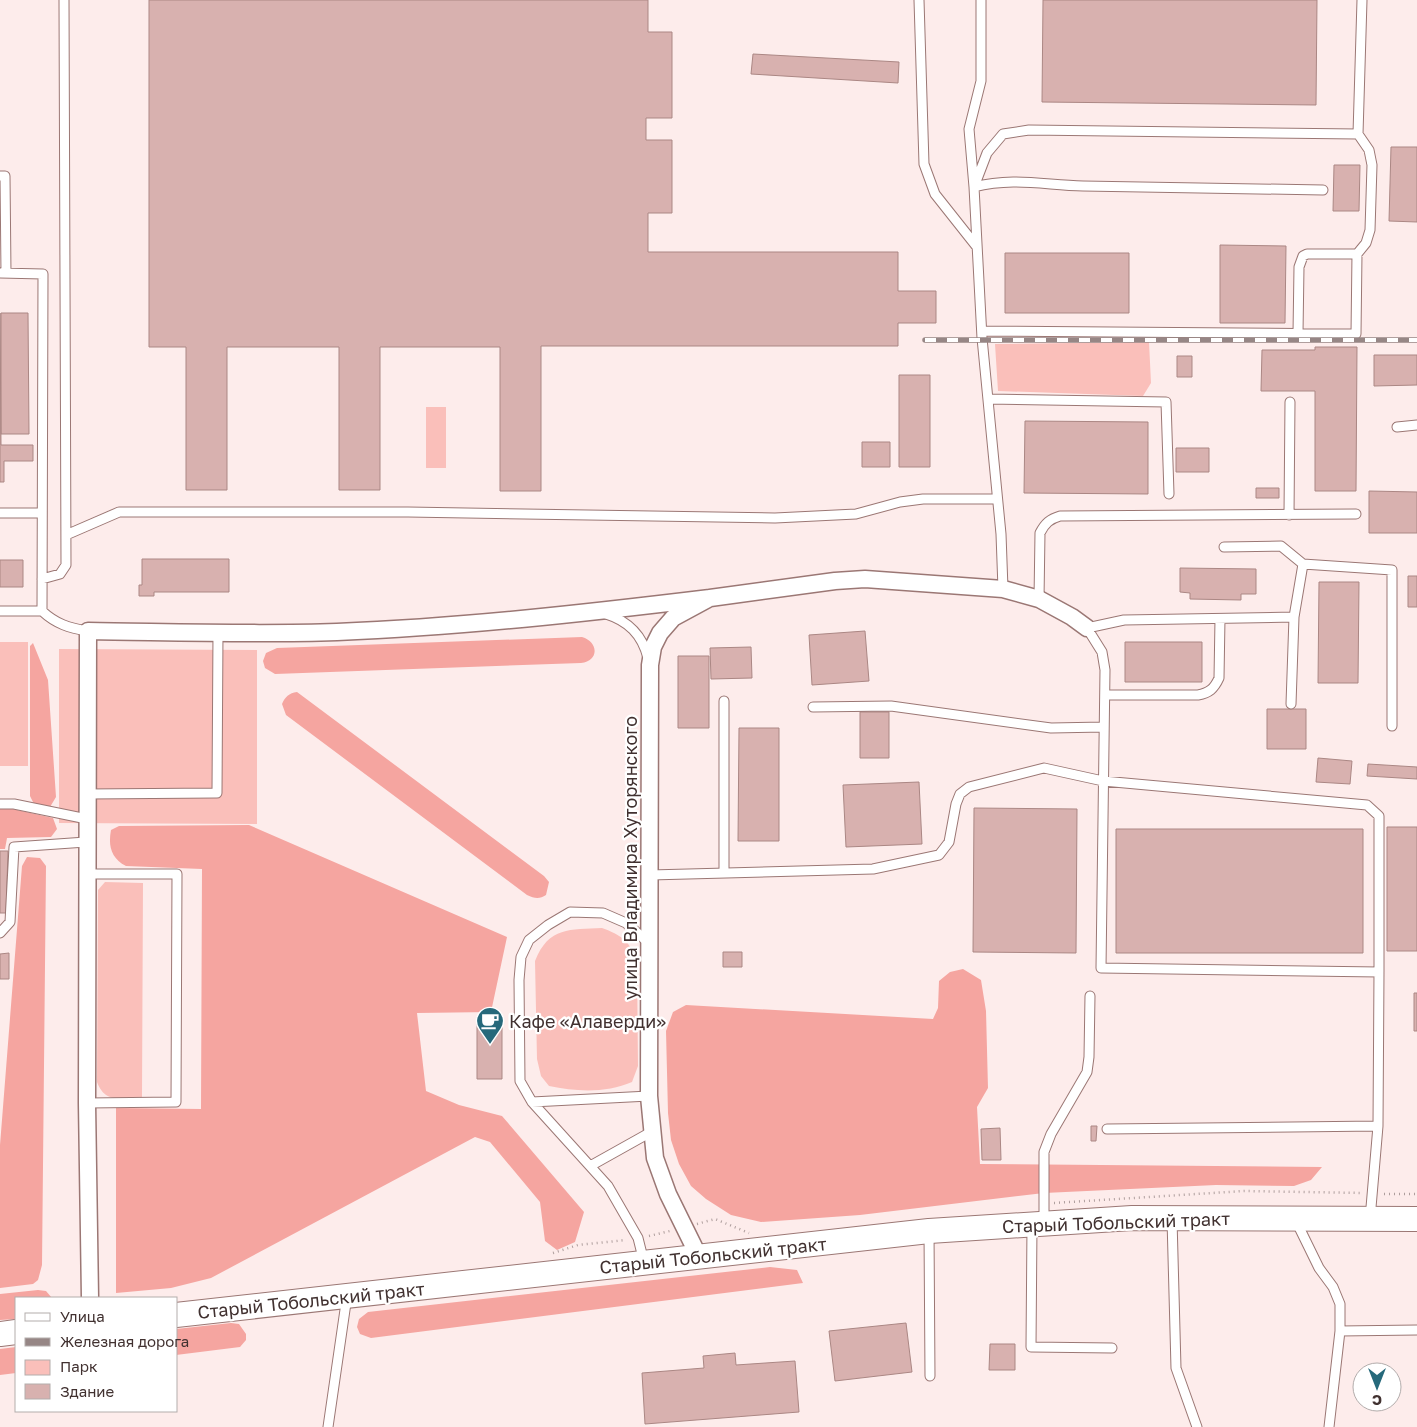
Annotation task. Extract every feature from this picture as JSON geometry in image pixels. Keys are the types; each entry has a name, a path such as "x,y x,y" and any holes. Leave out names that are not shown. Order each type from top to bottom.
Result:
{"street":[{"name":"улица Владимира Хуторянского","path":"88,631 338,632 598,611 865,579 1003,589 1039,599 1072,617 1087,628"},
{"name":"улица Владимира Хуторянского","path":"699,1257 662,1179 655,1158 651,1132 649,1096 650,665 653,647 666,626 686,610 710,598"},
{"path":"88,631 86,874 90,1297"},
{"name":"Старый Тобольский тракт","path":"178,1314 929,1231 1038,1223 1172,1217 1252,1218"},
{"path":"1252,1218 1417,1219"},
{"path":"1252,1218 1417,1231"},
{"path":"0,1334 15,1332"}],"lane":[{"path":"42,579 60,574 66,566 64,0"},
{"path":"919,0 924,164 934,194 977,248"},
{"path":"982,0 982,80 969,129 982,331 1003,589"},
{"path":"982,331 1356,334 1357,254 1366,243 1370,230 1372,165 1369,150 1358,134 1362,0"},
{"path":"974,187 987,153 1003,134 1013,132 1029,130 1358,134"},
{"path":"0,176 5,176 3,273 43,274 42,611"},
{"path":"974,187 997,181 1012,181 1068,186 1323,190"},
{"path":"1298,333 1299,268 1303,256 1307,254 1357,254"},
{"path":"988,399 1166,402 1169,494"},
{"path":"1289,515 1290,402"},
{"path":"1397,427 1417,425"},
{"path":"66,535 119,512 388,512 775,518 856,514 900,502 923,499 997,499"},
{"path":"0,513 41,513"},
{"path":"1039,599 1040,533 1044,525 1051,519 1060,516 1356,514"},
{"path":"1224,547 1281,546 1303,564 1392,570 1392,726"},
{"path":"1291,704 1294,617 1303,564"},
{"path":"0,611 42,611 54,622 69,628 88,631"},
{"path":"598,611 621,619 632,627 646,649 650,665"},
{"path":"1294,617 1124,620 1087,628 1102,652 1105,695 1102,968 1379,972"},
{"path":"1105,695 1198,695 1208,693 1215,687 1219,678 1220,619"},
{"path":"87,794 217,793 218,633"},
{"path":"724,701 724,873"},
{"path":"813,707 891,706 1052,728 1104,728"},
{"path":"650,875 873,869 939,855 949,842 956,804 960,794 969,787 1044,768 1103,781 1367,805 1379,816 1378,1126 1370,1219"},
{"path":"0,804 14,804 87,819"},
{"path":"0,932 10,922 14,846 86,842"},
{"path":"86,874 177,874 176,1102 87,1103"},
{"path":"644,1263 638,1238 608,1186 592,1165 532,1102 520,1080 520,957 529,940 548,925 570,912 603,914 626,923 650,945"},
{"path":"0,923 10,922"},
{"path":"1090,996 1087,1072 1051,1134 1044,1152 1031,1347 1112,1348"},
{"path":"532,1102 649,1096"},
{"path":"1107,1129 1378,1126"},
{"path":"592,1165 651,1132"},
{"path":"1172,1217 1176,1368 1197,1427"},
{"path":"1296,1221 1319,1268 1333,1287 1340,1304 1340,1331 1329,1427"},
{"path":"929,1231 930,1376"},
{"path":"328,1427 347,1296"},
{"path":"1340,1331 1417,1330"}],"green space":[{"path":"1149,342 1151,383 1143,396 998,391 995,344"},
{"path":"426,407 446,407 446,468 426,468"},
{"path":"0,642 28,642 28,766 0,766"},
{"path":"59,649 257,650 257,824 59,823"},
{"path":"105,882 143,883 142,1098 121,1099 109,1097 100,1089 97,1082 98,890"},
{"path":"602,928 624,940 631,948 637,961 638,1066 632,1082 622,1086 602,1090 581,1090 549,1086 541,1076 537,1059 535,961 547,941 562,932"}],"shaded area":[{"path":"582,637 592,643 595,651 591,659 581,663 275,674 265,668 263,661 266,653 277,648"},
{"path":"33,643 48,680 56,797 50,807 43,809 35,806 30,796 30,646"},
{"path":"297,692 544,876 549,882 546,895 537,898 527,895 286,715 282,704 286,697"},
{"path":"0,809 13,809 53,818 57,829 51,837 7,838 5,849 0,849"},
{"path":"249,825 507,937 491,1012 417,1013 426,1091 459,1105 502,1116 584,1212 575,1242 557,1250 545,1241 540,1202 490,1142 475,1137 211,1278 171,1288 116,1293 116,1108 201,1109 202,869 126,866 117,859 112,851 110,846 111,830 119,826"},
{"path":"27,857 40,858 46,866 42,1265 38,1280 33,1284 0,1288 0,1145 22,866"},
{"path":"963,969 981,980 986,1011 988,1088 977,1107 980,1164 1322,1167 1311,1180 1294,1186 1216,1185 1044,1193 860,1215 761,1222 731,1215 706,1199 691,1186 679,1164 671,1140 668,1113 666,1031 673,1012 686,1005 933,1019 938,1008 939,981 950,972"},
{"path":"770,1267 797,1270 803,1283 371,1338 360,1334 357,1327 359,1319 368,1312"},
{"path":"38,1290 46,1291 51,1297 15,1297 15,1319 0,1320 0,1294"},
{"path":"231,1323 239,1324 246,1334 246,1340 240,1347 178,1355 178,1329"},
{"path":"15,1347 15,1373 0,1375 0,1349"}],"building":[{"path":"149,0 648,0 648,32 672,32 672,118 646,118 646,140 672,140 672,213 648,213 648,252 898,252 898,291 936,291 936,323 898,323 898,346 541,346 541,491 500,491 500,347 380,347 380,490 339,490 339,347 227,347 227,490 186,490 186,347 149,347"},
{"path":"1043,0 1317,0 1316,105 1042,102"},
{"path":"753,54 899,62 898,83 751,74"},
{"path":"1391,147 1417,147 1417,222 1389,221"},
{"path":"1334,165 1360,165 1359,211 1333,211"},
{"path":"1220,245 1286,246 1285,323 1220,323"},
{"path":"1005,253 1129,253 1129,313 1005,313"},
{"path":"0,313 1,445 33,445 33,461 4,461 4,482 0,482"},
{"path":"1,313 28,313 29,434 1,434"},
{"path":"1315,347 1357,347 1356,491 1315,491 1315,391 1261,391 1262,350 1315,350"},
{"path":"1374,355 1417,355 1417,385 1374,386"},
{"path":"1177,356 1192,356 1192,377 1177,377"},
{"path":"899,375 930,375 930,467 899,467"},
{"path":"1025,421 1148,422 1148,494 1024,493"},
{"path":"862,442 890,442 890,467 862,467"},
{"path":"1176,448 1209,448 1209,472 1176,472"},
{"path":"1256,488 1279,488 1279,498 1256,498"},
{"path":"1369,491 1417,492 1417,533 1369,533"},
{"path":"142,559 229,559 229,592 154,592 154,596 139,596 139,585 142,585"},
{"path":"0,560 23,560 23,587 0,587"},
{"path":"1180,568 1256,569 1256,594 1241,594 1241,600 1190,599 1190,593 1180,592"},
{"path":"1408,576 1417,576 1417,607 1408,607"},
{"path":"1319,582 1359,582 1358,683 1318,683"},
{"path":"865,631 869,681 812,685 809,635"},
{"path":"1125,642 1202,642 1202,682 1125,682"},
{"path":"751,647 752,678 711,679 710,648"},
{"path":"678,656 709,656 709,728 678,728"},
{"path":"1267,709 1306,709 1306,749 1267,749"},
{"path":"860,712 889,712 889,758 860,758"},
{"path":"739,728 779,728 779,841 738,841"},
{"path":"1318,758 1352,761 1350,784 1316,782"},
{"path":"1368,764 1417,767 1417,779 1367,776"},
{"path":"919,782 922,844 846,847 843,785"},
{"path":"974,808 1077,809 1076,953 973,952"},
{"path":"1387,827 1417,827 1417,951 1387,951"},
{"path":"1116,829 1363,829 1363,953 1116,953"},
{"path":"0,851 8,851 6,913 0,913"},
{"path":"723,952 742,952 742,967 723,967"},
{"path":"9,953 9,979 0,979 0,954"},
{"path":"1414,993 1417,993 1417,1031 1414,1031"},
{"name":"Кафе «Алаверди»","path":"477,1017 502,1017 502,1079 477,1079"},
{"path":"1091,1126 1097,1126 1096,1141 1091,1141"},
{"path":"1000,1128 1001,1160 982,1160 981,1129"},
{"path":"906,1323 912,1372 835,1381 829,1331"},
{"path":"990,1344 1015,1344 1015,1370 989,1370"},
{"path":"735,1353 736,1365 795,1361 799,1412 645,1424 642,1373 704,1368 703,1356"}],"railway":[{"path":"925,340 1417,340"}],"place":[{"name":"Кафе «Алаверди»","path":"490,1045"}]}
